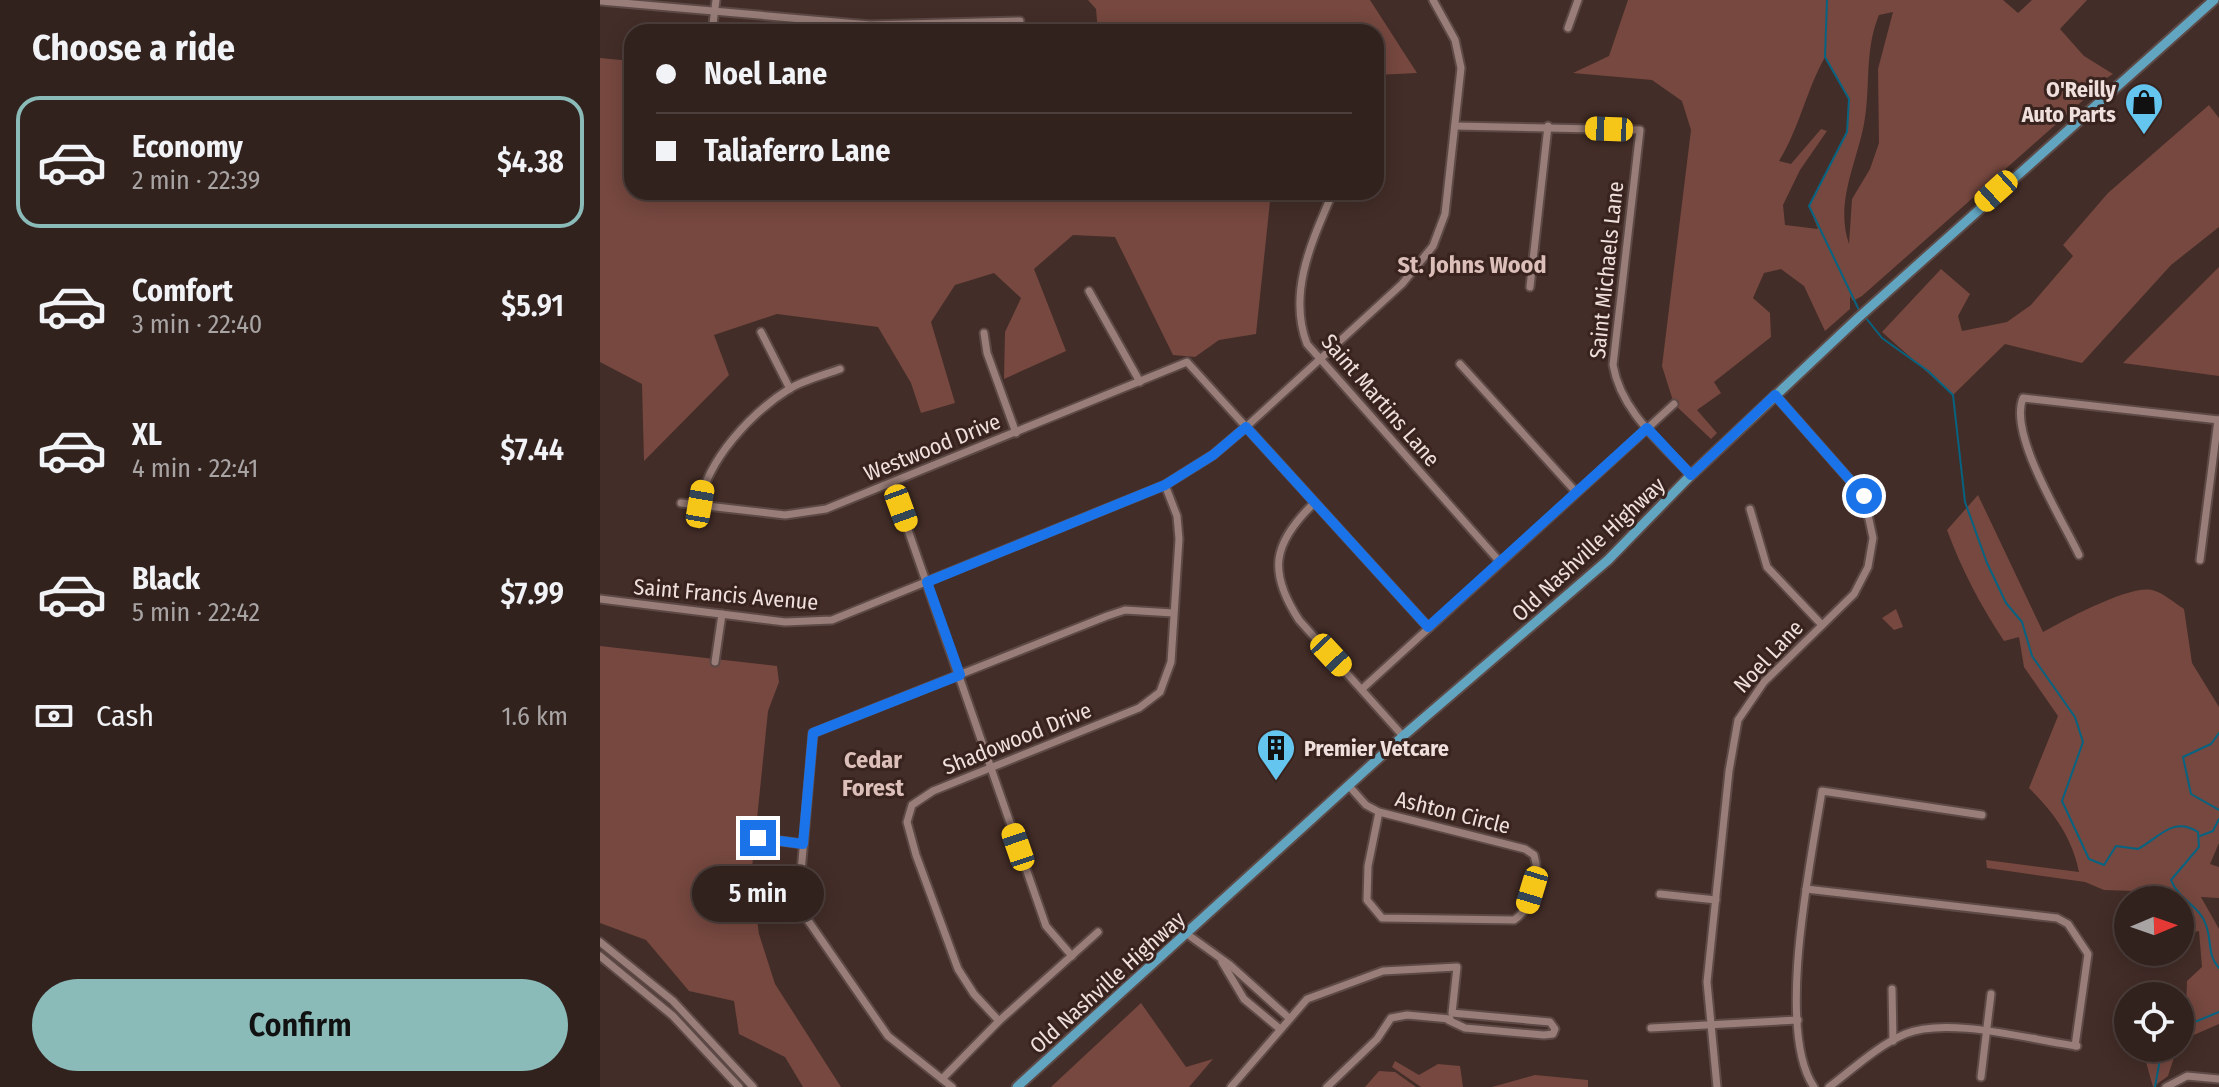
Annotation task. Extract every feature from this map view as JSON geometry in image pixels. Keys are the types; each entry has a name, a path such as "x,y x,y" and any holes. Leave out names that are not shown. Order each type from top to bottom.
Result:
{"main road":[{"name":"Old Nashville Highway","path":"1017,1087 1403,736 1608,560 1691,475 1858,318 2214,0"}],"street":[{"path":"713,24 716,0"},
{"name":"Saint Francis Avenue","path":"600,599 808,623 832,620 1165,485 1213,455 1319,361 1423,262 1433,246 1445,214 1460,53 1433,0"},
{"path":"1568,28 1578,0"},
{"path":"600,1 858,24"},
{"path":"908,24 1020,21"},
{"name":"Saint Michaels Lane","path":"1455,126 1640,130 1613,365 1616,385 1627,406 1691,475"},
{"path":"1530,287 1548,126"},
{"name":"Saint Martins Lane","path":"1330,200 1307,255 1300,302 1303,334 1319,361 1500,562"},
{"path":"1089,291 1140,382"},
{"path":"761,332 790,389"},
{"path":"984,333 987,353 1016,433"},
{"name":"Westwood Drive","path":"681,503 766,514 809,513 892,484 1187,362 1246,427"},
{"path":"1460,364 1576,492"},
{"path":"700,504 709,471 764,408 790,389 840,369"},
{"name":"Noel Lane","path":"1717,1087 1707,982 1729,771 1741,712 1764,682 1854,594 1868,567 1873,538 1864,496 1775,395"},
{"path":"2079,555 2025,441 2019,417 2023,398 2219,420 2200,560"},
{"path":"1362,689 1674,404"},
{"path":"1246,427 1428,627"},
{"path":"892,484 1046,926 1072,956"},
{"name":"Shadowood Drive","path":"999,1021 974,994 958,969 907,822 912,805 919,799 1153,701 1169,670 1179,527 1165,485"},
{"path":"1314,503 1288,528 1282,543 1281,586 1299,620 1403,736"},
{"path":"1750,509 1767,567 1822,625"},
{"path":"952,1087 888,1036 815,933 800,894 813,733 1125,610 1173,613"},
{"path":"715,662 722,614"},
{"name":"Ashton Circle","path":"1349,786 1366,805 1379,812 1525,849 1534,855 1539,870 1526,911 1514,920 1382,918 1367,900 1368,866 1379,812"},
{"path":"1814,1087 1801,1061 1797,970 1822,791 1982,815"},
{"path":"758,838 803,844"},
{"path":"1806,889 2057,918 2068,924 2088,954 2077,1046 1987,1033 1926,1029 1893,1041 1829,1087"},
{"path":"1660,894 1716,900"},
{"path":"942,1079 999,1021 1098,932"},
{"path":"1187,934 1258,989 1289,1018"},
{"path":"600,942 684,1011 753,1087"},
{"path":"600,956 673,1016 739,1087"},
{"path":"1221,960 1247,1001 1280,1029"},
{"path":"620,970 627,962"},
{"path":"1231,1087 1307,999 1383,971 1457,967 1450,1017"},
{"path":"1247,1001 1258,989"},
{"path":"1892,989 1893,1041"},
{"path":"1981,1077 1991,994"},
{"path":"1327,1087 1377,1039 1391,1018 1407,1015 1450,1017 1550,1022 1555,1029 1553,1034 1544,1035 1465,1028 1450,1017"},
{"path":"1651,1028 1798,1020"},
{"path":"2166,1087 2187,1076 2219,1079"}],"shaded area":[{"path":"1088,0 1370,0 1417,73 1384,75 1384,24 1097,24 1096,9"},
{"path":"1628,0 2003,0 2018,13 2032,0 2087,0 2060,29 2084,56 2113,74 2094,86 2097,88 1862,296 1853,301 1850,296 1850,309 1825,331 1804,286 1781,269 1764,273 1753,298 1770,313 1771,337 1714,382 1721,393 1697,410 1717,433 1711,439 1674,404 1662,366 1691,130 1682,101 1652,80 1573,73 1609,56","holes":["1893,12 1878,69 1879,143 1870,169 1852,199 1849,244 1845,229 1845,199 1864,124 1871,42 1879,15","1825,57 1849,99 1847,132 1809,206 1818,229 1785,225 1783,205 1800,170 1827,131 1821,129 1791,164 1779,161"]},
{"path":"600,58 624,60 624,200 1270,200 1256,334 1219,340 1195,357 1173,355 1115,237 1073,235 1034,269 1066,351 1004,379 1005,332 1021,298 994,273 955,285 931,322 955,403 921,413 911,383 878,327 777,314 714,335 729,375 644,461 642,384 600,362"},
{"path":"2209,105 2219,118 2219,227 2171,265 2082,363 2005,344 1953,395 1882,332 1941,269 1970,294 1958,316 1962,331 2007,322 2031,305 2073,256 2063,245 2108,193"},
{"path":"2219,267 2219,376 2123,363"},
{"path":"1978,495 2043,632 2097,605 2142,590 2156,591 2184,609 2192,663 2219,707 2219,843 2210,864 2219,867 2219,898 2201,897 2219,929 2219,1024 2194,1035 2194,982 2187,981 2202,967 2199,931 2194,932 2194,886 2114,886 2114,890 2104,890 2085,882 1987,868 1986,860 2079,872 2061,826 2029,788 2058,716 2024,667 2019,637 2004,641 1987,614 1947,530"},
{"path":"1896,609 1903,627 1894,630 1882,618"},
{"path":"600,646 777,666 779,682 768,711 751,878 759,934 775,984 841,1087 803,1087 785,1057 739,1034 734,1001 689,991 646,940 600,923"},
{"path":"1141,1003 1186,1067 1213,1059 1189,1087 1051,1087"},
{"path":"1395,1061 1419,1075 1438,1064 1460,1066 1463,1087 1421,1087 1392,1067"},
{"path":"2146,1062 2172,1062 2168,1076 2153,1087"},
{"path":"1379,1071 1395,1072 1416,1087 1365,1087"},
{"path":"1535,1075 1588,1080 1588,1087 1492,1087"}],"waterway":[{"path":"1827,0 1825,57 1849,99 1847,132 1809,206 1859,310"},
{"path":"1866,318 1882,338 1928,371 1953,395 1965,502 1987,563 2006,603 2022,622 2032,656 2075,717 2083,742 2062,801 2089,859 2104,865 2116,846 2138,849 2174,827 2181,826 2198,832 2199,847 2171,880 2203,918 2211,953 2219,968"},
{"path":"2219,733 2211,744 2183,757 2191,794 2219,810"},
{"path":"2200,836 2213,831 2219,819"},
{"path":"2194,1022 2219,1012"},
{"path":"2155,1087 2159,1062"}],"place":[{"name":"O'Reilly Auto Parts","path":"2144,136"},
{"name":"Premier Vetcare","path":"1276,782"}],"district":[{"name":"St. Johns Wood","path":"1472,265"},
{"name":"Cedar Forest","path":"873,774"}],"route":[{"path":"758,838 803,844 813,733 960,675 927,582 1165,485 1213,455 1246,427 1428,627 1647,428 1691,475 1775,395 1864,496"}]}
